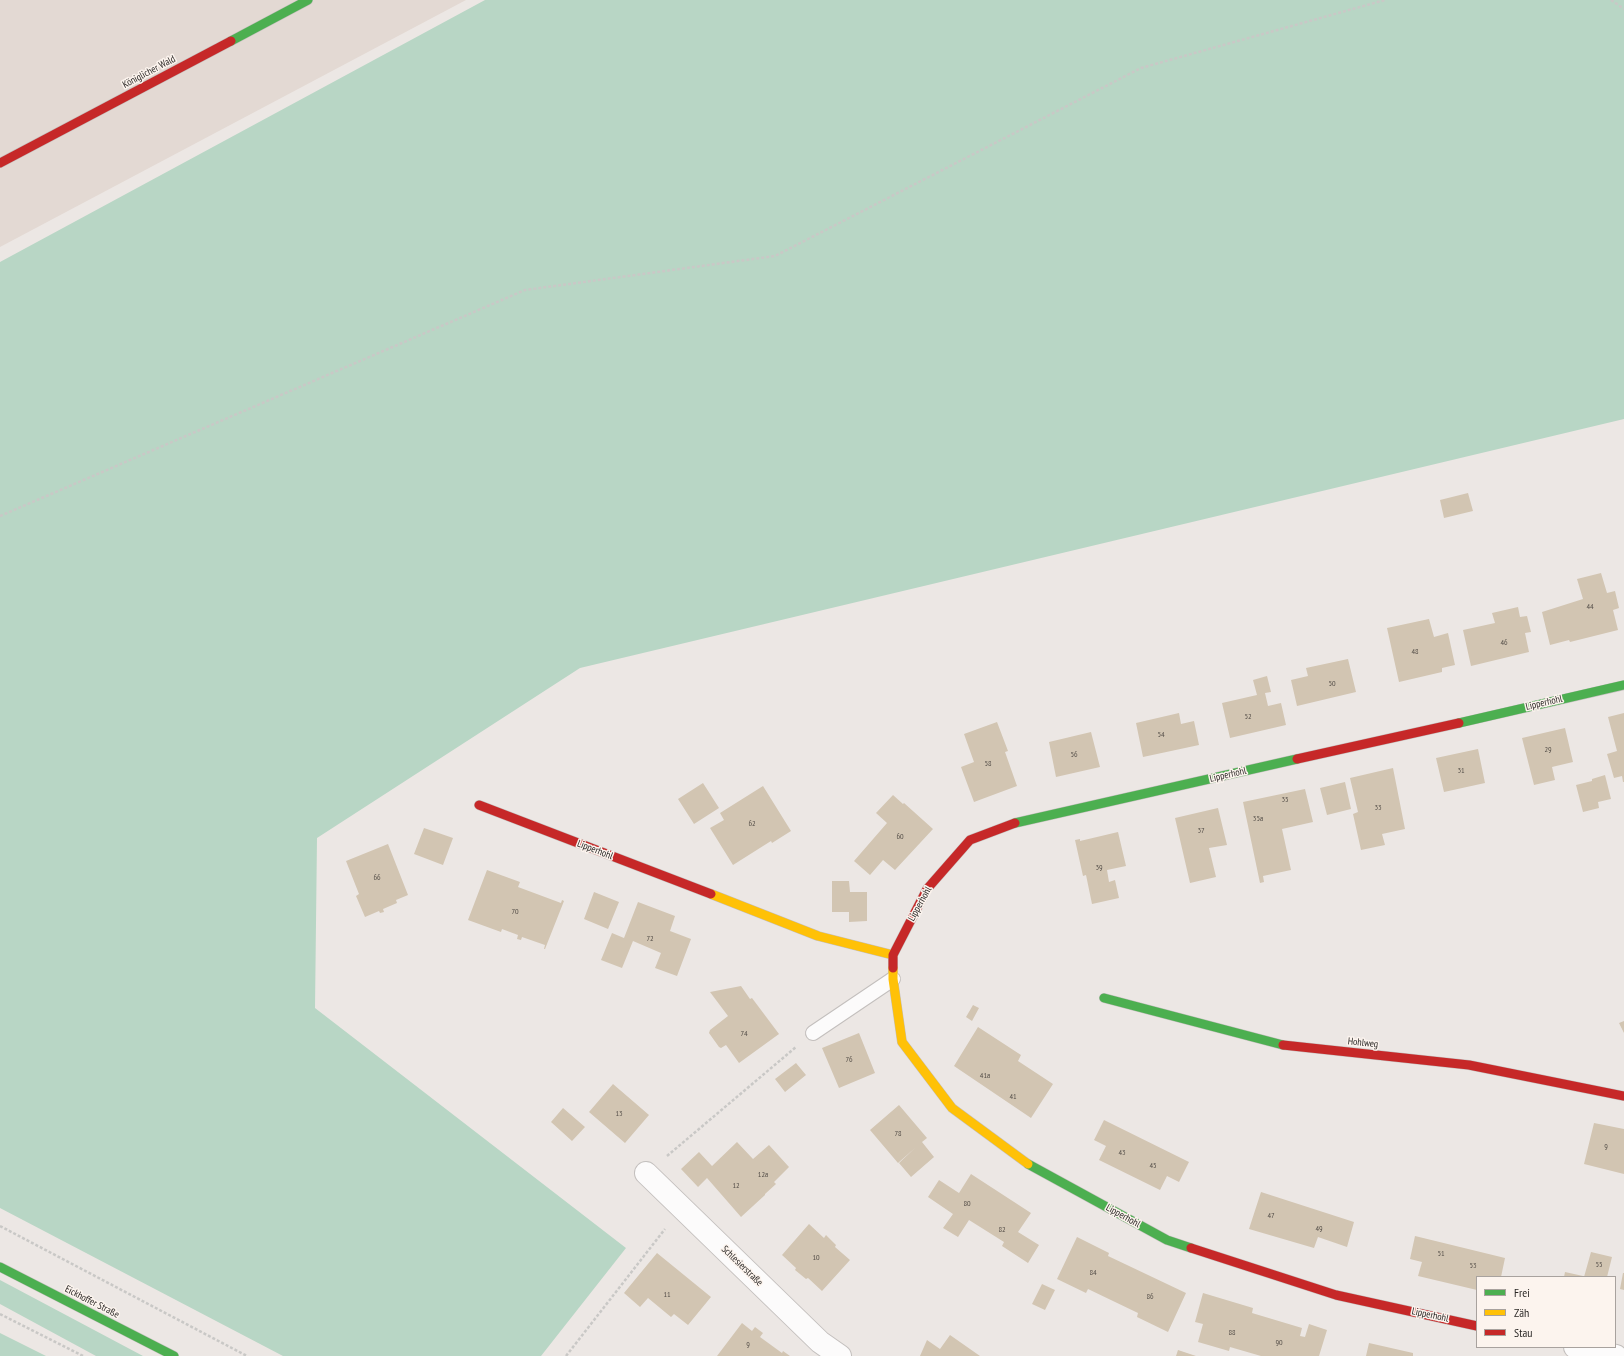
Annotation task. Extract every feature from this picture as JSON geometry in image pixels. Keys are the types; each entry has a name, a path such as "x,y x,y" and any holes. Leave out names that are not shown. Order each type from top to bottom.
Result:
{"street":[{"name":"Königlicher Wald","path":"0,163 308,0"},
{"name":"Lipperhohl","path":"1476,1326 1336,1295 1167,1240 1024,1162 952,1108 902,1042 893,978 894,955 927,888 970,840 1008,825 1624,685"},
{"name":"Lipperhohl","path":"479,805 818,936 894,955"},
{"name":"Hohlweg","path":"1104,998 1279,1045 1469,1065 1624,1096"},
{"name":"Schlesierstraße","path":"646,1173 820,1342 840,1356"},
{"name":"Eickhoffer Straße","path":"0,1267 174,1356"},
{"path":"1580,1348 1616,1356"}],"lane":[{"path":"813,1033 893,978"}],"path":[{"path":"0,516 525,290 775,256 1141,68 1385,0"},
{"path":"1611,0 1624,8"},
{"path":"646,1173 813,1033"},
{"path":"566,1356 682,1208"},
{"path":"0,1226 247,1356"},
{"path":"0,1314 83,1356"}],"shaded area":[{"path":"0,0 466,0 0,247"}],"green space":[{"path":"485,0 1624,0 1624,419 580,668 317,838 315,1008 626,1248 541,1356 283,1356 0,1208 0,262"},
{"path":"0,1280 143,1356 96,1356 0,1304"},
{"path":"0,1333 46,1356 0,1356"}],"building":[{"path":"1468,493 1473,511 1444,518 1440,500"},
{"path":"1601,573 1607,593 1615,591 1619,608 1613,610 1618,630 1570,642 1569,640 1550,645 1542,612 1583,599 1577,579"},
{"path":"1518,607 1520,617 1527,616 1531,632 1525,633 1529,652 1471,666 1463,630 1495,623 1492,613"},
{"path":"1429,619 1434,637 1448,633 1455,665 1442,668 1442,672 1399,682 1387,628"},
{"path":"1348,659 1356,692 1297,706 1291,680 1308,676 1306,668"},
{"path":"1267,676 1271,692 1265,693 1268,706 1281,703 1286,725 1230,738 1222,703 1257,695 1253,680"},
{"path":"1179,713 1181,724 1194,721 1199,745 1143,757 1136,723"},
{"path":"1624,713 1623,782 1622,776 1614,778 1607,754 1617,751 1608,717"},
{"path":"997,722 1008,751 1005,752 1017,786 974,802 961,767 974,762 964,734"},
{"path":"1565,728 1573,762 1552,767 1555,780 1534,785 1522,738"},
{"path":"1091,732 1100,767 1056,777 1049,742"},
{"path":"1478,749 1485,783 1444,792 1436,758"},
{"path":"1393,768 1405,829 1382,834 1385,845 1361,850 1353,814 1358,812 1350,778"},
{"path":"1605,775 1611,799 1598,802 1599,808 1583,812 1576,785 1592,781 1592,779"},
{"path":"1345,782 1351,809 1327,815 1320,788"},
{"path":"703,783 719,808 694,824 678,799"},
{"path":"763,786 791,831 772,843 771,841 733,865 710,828 724,820 720,813"},
{"path":"1305,789 1313,822 1282,829 1291,870 1263,876 1264,882 1260,883 1243,802"},
{"path":"893,795 933,829 895,870 883,860 870,875 854,861 887,823 876,813"},
{"path":"1218,808 1227,845 1209,848 1216,877 1190,883 1175,818"},
{"path":"424,828 453,838 443,865 414,854"},
{"path":"1118,832 1126,866 1107,870 1109,882 1115,880 1119,898 1092,904 1086,875 1083,876 1075,840 1080,839 1080,841"},
{"path":"388,844 408,895 396,900 397,903 383,909 384,912 380,913 379,911 365,917 356,896 359,894 346,861"},
{"path":"487,870 520,882 518,887 561,903 562,900 564,901 545,949 545,945 522,937 521,940 517,939 518,935 502,929 501,932 468,920"},
{"path":"832,881 849,881 850,892 867,892 867,921 849,922 849,912 832,912"},
{"path":"594,892 619,902 608,929 584,919"},
{"path":"638,902 675,916 670,931 691,939 677,976 655,968 661,953 633,941 622,968 601,960 612,933 624,938"},
{"path":"741,986 779,1034 739,1063 726,1045 721,1048 719,1047 709,1033 710,1030 728,1016 710,992"},
{"path":"973,1005 979,1008 972,1021 966,1017"},
{"path":"1624,1021 1624,1033 1619,1023"},
{"path":"978,1027 1021,1055 1018,1061 1053,1084 1031,1118 954,1066"},
{"path":"859,1033 875,1073 839,1088 822,1048"},
{"path":"796,1063 806,1075 785,1092 775,1079"},
{"path":"613,1084 649,1115 625,1143 589,1112"},
{"path":"899,1105 927,1138 922,1142 934,1157 911,1177 899,1163 915,1148 898,1163 870,1130"},
{"path":"563,1108 585,1127 572,1141 551,1122"},
{"path":"1104,1120 1189,1162 1179,1182 1167,1176 1160,1190 1099,1160 1106,1146 1094,1140"},
{"path":"1594,1123 1624,1129 1624,1174 1584,1164"},
{"path":"737,1142 753,1159 769,1145 789,1167 774,1182 776,1184 741,1217 707,1178 698,1187 681,1169 699,1152 712,1166"},
{"path":"971,1174 1031,1213 1018,1232 1039,1245 1028,1263 1002,1246 1004,1242 969,1220 958,1237 943,1228 953,1214 928,1197 939,1180 959,1193"},
{"path":"1261,1192 1354,1222 1347,1247 1318,1237 1314,1248 1249,1229"},
{"path":"809,1224 824,1238 826,1235 836,1245 835,1247 850,1260 822,1291 808,1278 806,1279 795,1270 796,1268 782,1255"},
{"path":"1415,1236 1505,1258 1501,1276 1476,1276 1476,1290 1418,1276 1422,1262 1410,1259"},
{"path":"1077,1237 1109,1253 1108,1256 1186,1293 1168,1332 1137,1317 1138,1313 1088,1289 1086,1293 1057,1279"},
{"path":"1591,1252 1612,1257 1607,1276 1584,1276"},
{"path":"657,1253 711,1297 688,1325 674,1314 671,1317 648,1298 640,1307 624,1293"},
{"path":"1565,1272 1583,1276 1564,1276"},
{"path":"1624,1273 1624,1290 1620,1289"},
{"path":"1042,1284 1055,1290 1045,1310 1032,1304"},
{"path":"1203,1293 1253,1308 1252,1313 1302,1328 1300,1336 1305,1337 1309,1324 1327,1330 1319,1356 1261,1356 1230,1347 1229,1351 1198,1342 1203,1324 1195,1322"},
{"path":"742,1323 752,1331 755,1327 763,1333 760,1337 782,1353 783,1351 790,1356 717,1356"},
{"path":"950,1335 980,1356 920,1356 927,1340 940,1349"},
{"path":"1369,1343 1413,1353 1413,1356 1366,1356"},
{"path":"1178,1350 1196,1356 1176,1356"}],"traffic: fast":[{"path":"231,41 308,0"},
{"path":"1459,723 1624,685"},
{"path":"1015,823 1297,759"},
{"path":"1104,998 1283,1045"},
{"path":"1028,1164 1167,1240 1191,1248"},
{"path":"0,1267 174,1356"}],"traffic: slow":[{"path":"711,894 818,936 893,955"},
{"path":"893,968 893,979 902,1042 952,1108 1028,1164"}],"traffic: jam":[{"path":"0,163 231,41"},
{"path":"1297,759 1459,723"},
{"path":"479,805 711,894"},
{"path":"893,968 893,955 927,889 970,840 1015,823"},
{"path":"1283,1045 1469,1065 1624,1096"},
{"path":"1191,1248 1336,1295 1476,1326"}]}
